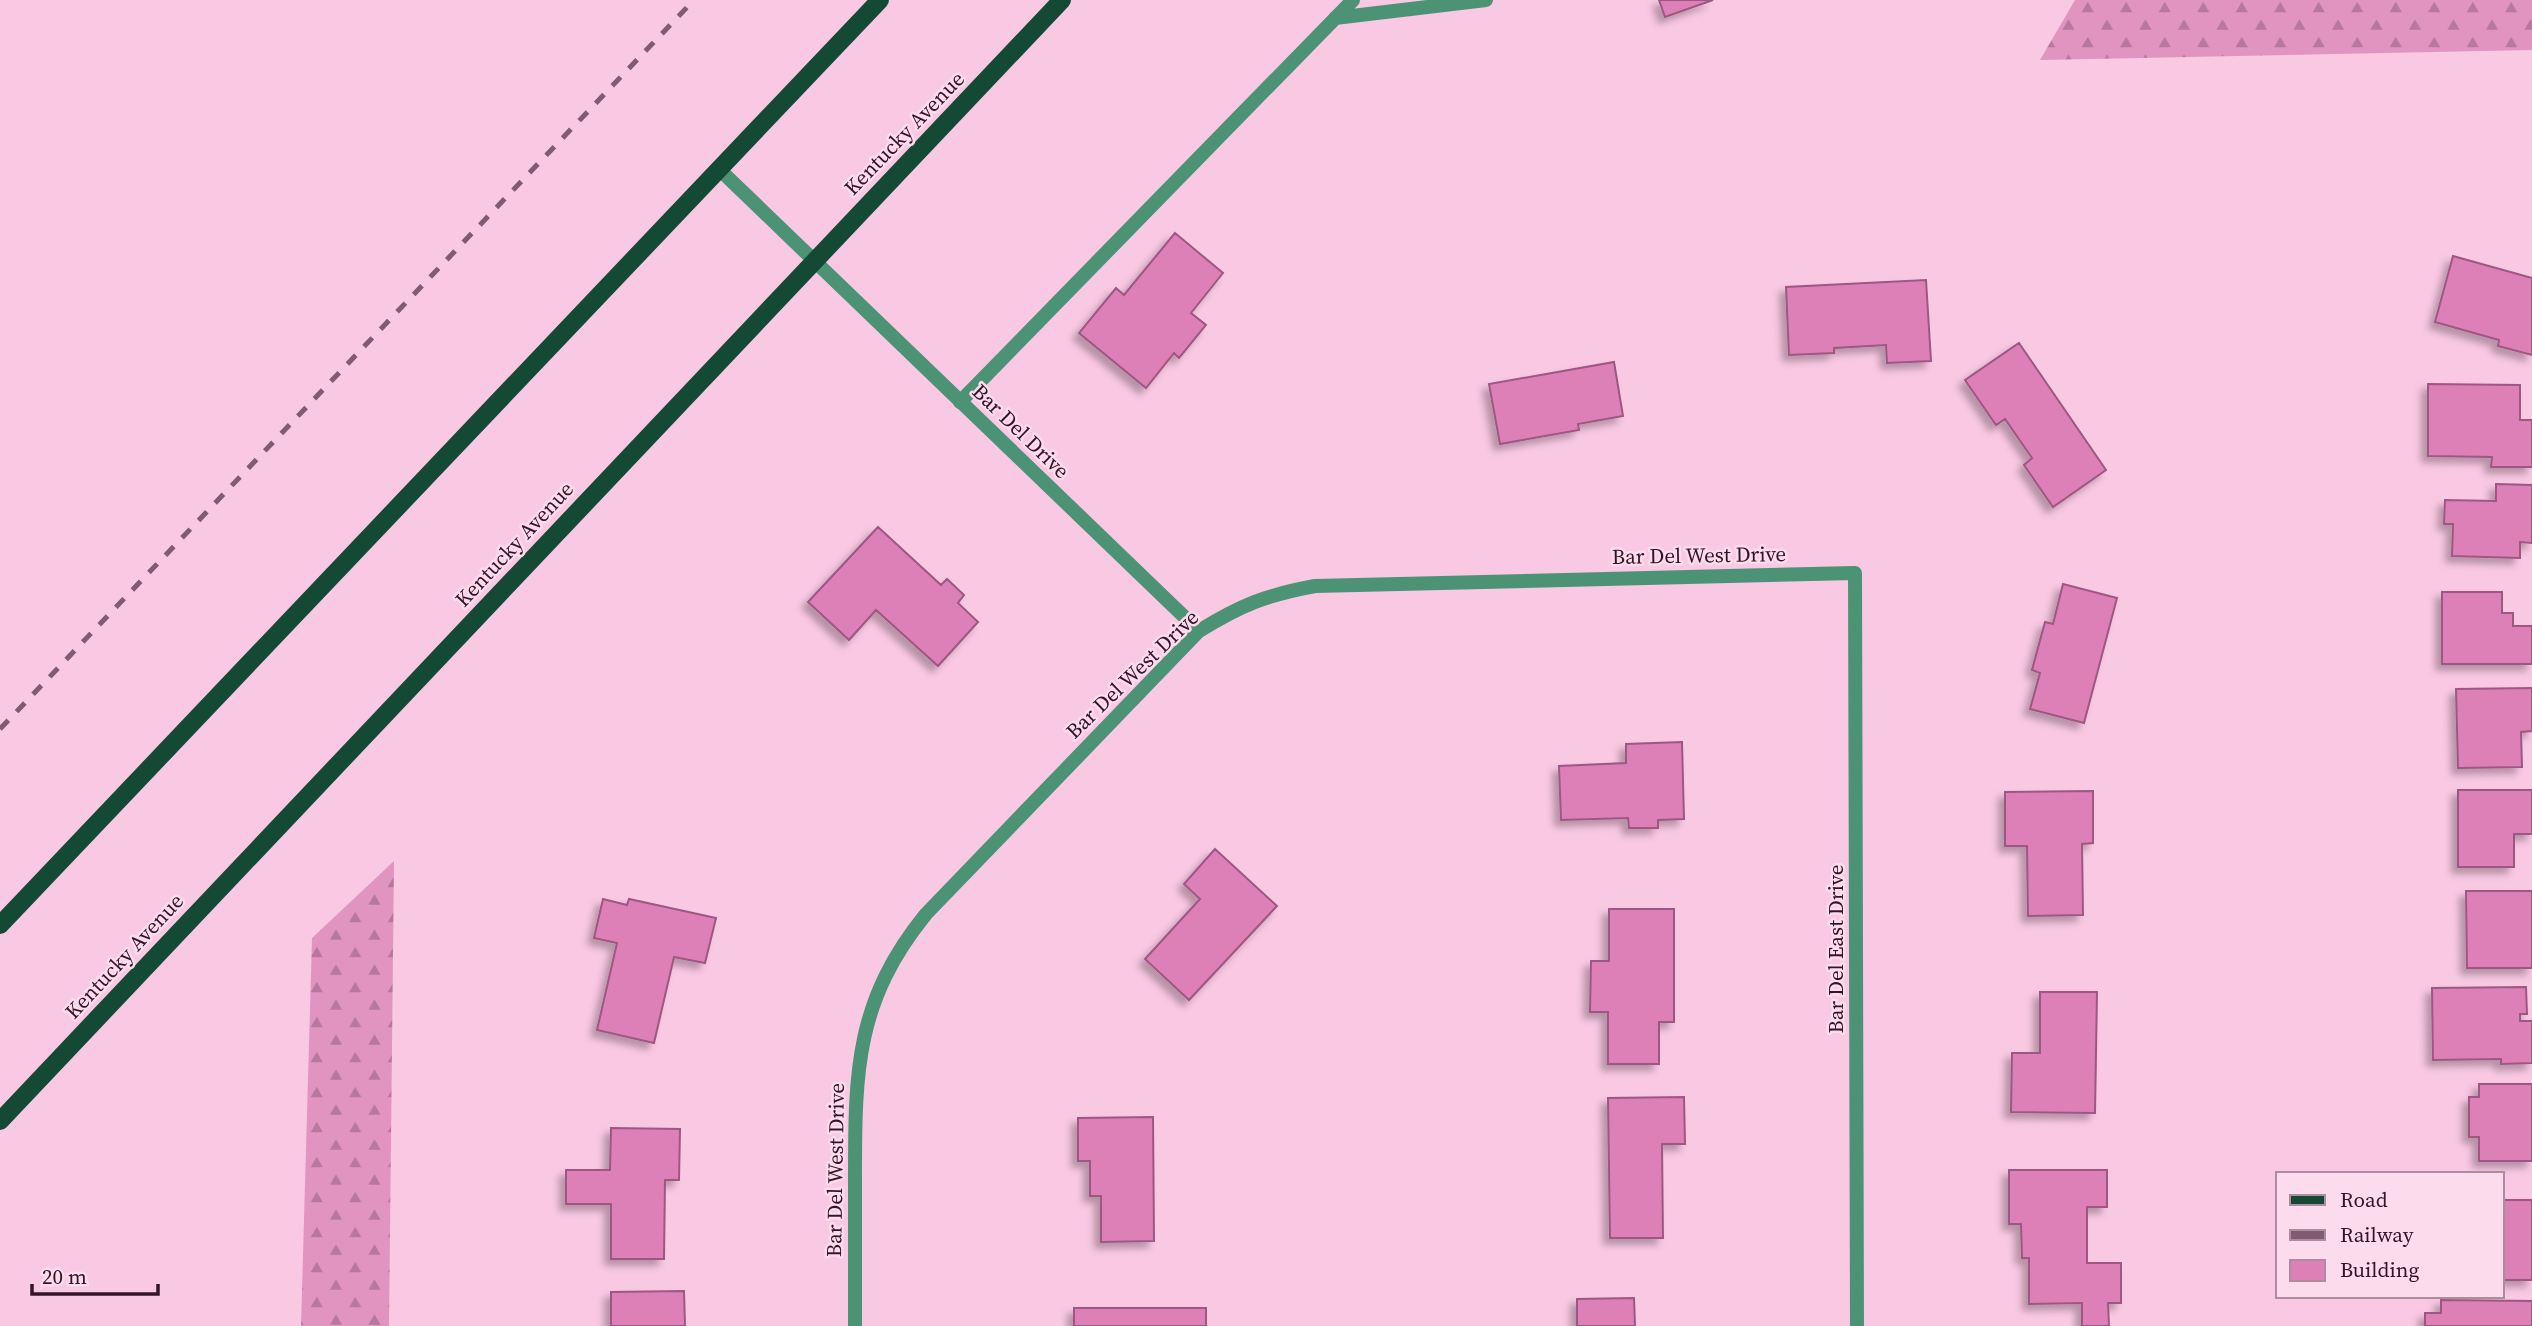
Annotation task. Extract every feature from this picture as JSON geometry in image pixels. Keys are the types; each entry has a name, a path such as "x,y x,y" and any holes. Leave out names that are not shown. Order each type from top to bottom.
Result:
{"main road":[{"path":"0,925 880,0"},
{"name":"Kentucky Avenue","path":"0,1121 1062,0"}],"street":[{"path":"960,402 1353,0"},
{"path":"1335,18 1486,0"},
{"path":"719,169 814,261"},
{"name":"Bar Del Drive","path":"814,261 1199,631"},
{"name":"Bar Del West Drive","path":"855,1326 855,1087 864,1035 880,986 913,930 926,914 1199,631 1228,613 1270,595 1315,586 1855,573"},
{"name":"Bar Del East Drive","path":"1855,573 1857,1326"}],"green space":[{"path":"2075,0 2532,0 2532,50 2040,60"},
{"path":"394,861 389,1326 301,1326 312,938"}],"building":[{"path":"1659,0 1713,0 1665,17"},
{"path":"1175,233 1223,273 1191,313 1206,325 1179,358 1174,353 1146,388 1079,333 1116,288 1124,295"},
{"path":"2453,256 2532,278 2532,355 2498,346 2499,340 2435,322"},
{"path":"1926,280 1931,361 1887,363 1886,345 1834,348 1834,353 1789,355 1786,287"},
{"path":"2019,343 2106,470 2053,507 2024,465 2032,458 2005,419 1996,425 1965,380"},
{"path":"1614,362 1623,416 1578,424 1579,430 1500,444 1489,384"},
{"path":"2428,384 2520,385 2520,420 2532,420 2532,467 2491,467 2492,457 2428,456"},
{"path":"2496,484 2532,485 2532,543 2520,542 2520,558 2452,556 2453,524 2444,524 2445,500 2496,501"},
{"path":"878,527 941,585 947,579 964,595 958,603 978,622 938,666 876,610 849,640 808,602"},
{"path":"2063,584 2117,598 2084,723 2030,709 2040,673 2032,670 2045,622 2053,624"},
{"path":"2442,592 2502,592 2502,613 2513,613 2513,626 2532,626 2532,664 2442,664"},
{"path":"2532,688 2532,731 2521,732 2522,767 2458,768 2456,689"},
{"path":"1682,742 1684,819 1658,820 1658,828 1629,828 1628,818 1561,820 1559,766 1626,763 1626,744"},
{"path":"2458,790 2532,790 2532,834 2514,834 2514,867 2458,867"},
{"path":"2093,791 2093,843 2082,844 2083,915 2028,916 2027,846 2005,846 2005,792"},
{"path":"1215,849 1277,906 1189,1000 1145,959 1200,899 1184,884"},
{"path":"2466,891 2532,891 2532,968 2467,968"},
{"path":"603,899 627,905 629,899 716,918 705,963 674,957 654,1043 597,1030 617,943 594,938"},
{"path":"1609,909 1674,909 1674,1022 1659,1022 1659,1064 1608,1064 1608,1012 1590,1012 1591,961 1609,961"},
{"path":"2526,987 2527,1014 2520,1014 2520,1021 2532,1021 2532,1063 2501,1064 2501,1059 2433,1060 2432,988"},
{"path":"2040,992 2097,992 2095,1113 2011,1112 2012,1053 2040,1053"},
{"path":"2479,1084 2532,1084 2532,1161 2479,1161 2479,1137 2469,1137 2469,1097 2479,1097"},
{"path":"1684,1097 1685,1144 1662,1144 1663,1238 1610,1238 1608,1098"},
{"path":"1153,1117 1154,1241 1101,1242 1101,1196 1090,1196 1090,1161 1078,1161 1078,1118"},
{"path":"611,1128 680,1129 679,1180 665,1180 664,1259 611,1259 611,1204 566,1204 566,1170 610,1170"},
{"path":"2009,1170 2107,1170 2107,1207 2087,1207 2087,1263 2121,1263 2121,1303 2108,1303 2109,1326 2082,1326 2082,1303 2029,1304 2029,1258 2022,1258 2021,1224 2009,1224"},
{"path":"2504,1200 2532,1200 2532,1280 2504,1280"},
{"path":"684,1291 685,1326 611,1326 611,1292"},
{"path":"1634,1298 1635,1326 1577,1326 1577,1299"},
{"path":"2441,1300 2532,1301 2532,1326 2425,1326 2425,1313 2441,1313"},
{"path":"1074,1308 1206,1308 1206,1326 1074,1326"}],"railway":[{"path":"0,729 694,0"}]}
